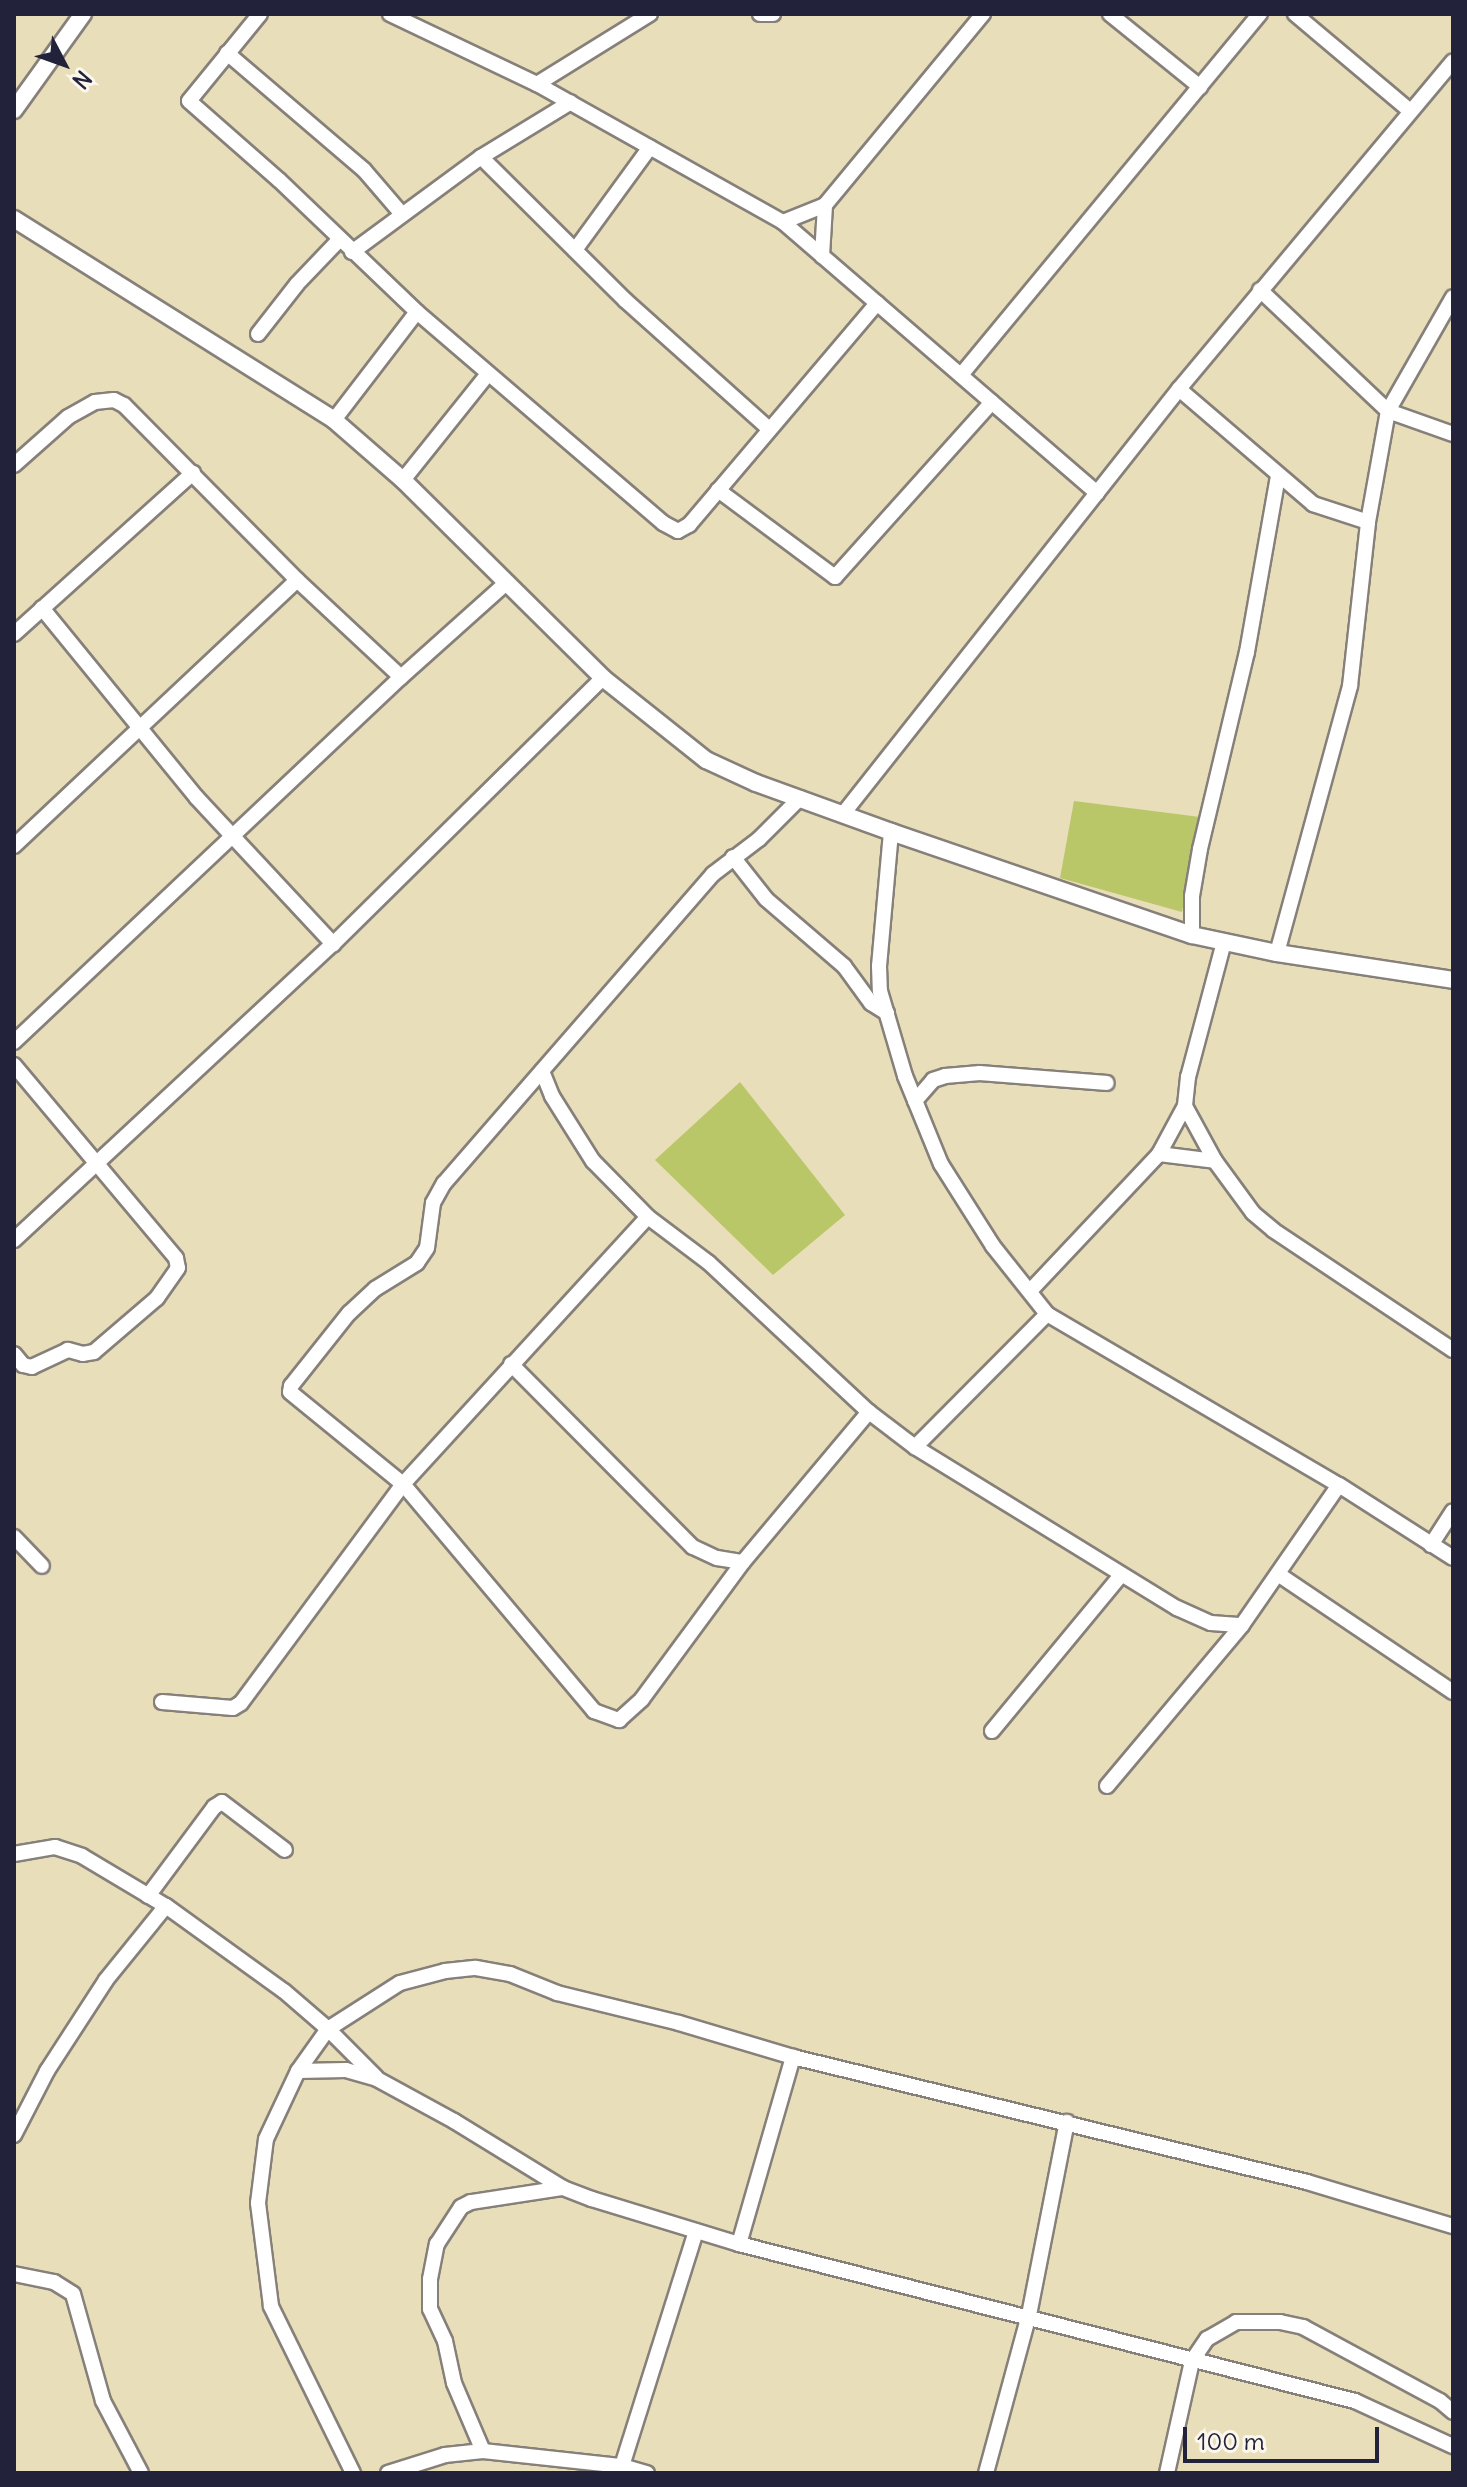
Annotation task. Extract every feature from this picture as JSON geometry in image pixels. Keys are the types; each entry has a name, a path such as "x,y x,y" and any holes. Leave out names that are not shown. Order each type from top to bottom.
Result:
{"street":[{"path":"14,110 83,14"},
{"path":"260,14 189,101 279,180 417,312 663,523 678,531 689,525 877,303"},
{"path":"390,14 537,84 783,222 1097,493"},
{"path":"537,84 650,14"},
{"path":"760,14 773,14"},
{"path":"1110,14 1200,87"},
{"path":"961,375 1260,14"},
{"path":"1295,14 1410,111"},
{"path":"783,222 825,205 979,16"},
{"path":"227,53 364,170 401,213"},
{"path":"843,814 1179,389 1453,61"},
{"path":"352,252 481,157 571,102"},
{"path":"575,250 650,147"},
{"path":"481,157 575,250 769,429"},
{"path":"822,256 825,205"},
{"path":"14,219 334,420 403,480 603,678 706,760 891,832 1192,935 1277,953 1453,980"},
{"path":"258,334 297,284 339,240"},
{"path":"1260,290 1388,411 1453,434"},
{"path":"1277,953 1350,686 1368,522 1388,411 1453,297"},
{"path":"334,420 417,312"},
{"path":"403,480 488,374"},
{"path":"1179,389 1313,504 1368,522"},
{"path":"14,465 68,417 95,402 114,400 124,405 297,580 401,677"},
{"path":"718,490 835,577 992,402"},
{"path":"14,634 193,473"},
{"path":"1192,935 1192,896 1200,849 1247,652 1278,477"},
{"path":"14,846 297,580"},
{"path":"14,1042 401,677 505,584"},
{"path":"42,608 137,728 333,944"},
{"path":"14,1240 333,944 603,678"},
{"path":"800,798 759,839 713,874 444,1183 433,1203 427,1248 417,1263 375,1289 349,1313 291,1386 294,1398 403,1484 594,1711 619,1720 642,1699 743,1562 869,1412"},
{"path":"891,832 879,966 887,1013 915,1101 941,1164 993,1246 1047,1314 1339,1485 1453,1558"},
{"path":"733,857 766,899 844,966 871,1003 887,1013"},
{"path":"1030,1291 1159,1154 1185,1106 1188,1077 1224,942"},
{"path":"14,1065 176,1258 178,1268 157,1298 94,1352 83,1354 68,1350 32,1367 23,1365 14,1354"},
{"path":"542,1071 552,1096 593,1161 648,1217 709,1263 869,1412 915,1447 1120,1576 1211,1623 1242,1625"},
{"path":"915,1101 933,1080 945,1076 980,1073 1107,1083"},
{"path":"521,1095 552,1096"},
{"path":"1185,1106 1215,1161 1253,1213 1273,1230 1453,1350"},
{"path":"1159,1154 1215,1161"},
{"path":"162,1702 233,1708 241,1703 403,1484 648,1217"},
{"path":"915,1447 1047,1314"},
{"path":"511,1364 693,1547 717,1558 743,1562"},
{"path":"1107,1786 1242,1625 1339,1485"},
{"path":"1431,1545 1453,1511"},
{"path":"14,1537 42,1566"},
{"path":"1278,1574 1453,1692"},
{"path":"992,1731 1120,1576"},
{"path":"148,1896 214,1807 222,1802 285,1850"},
{"path":"14,1854 55,1847 82,1856 166,1906 284,1991 328,2029 377,2079"},
{"path":"14,2135 47,2071 106,1980 166,1906"},
{"path":"353,2473 271,2306 258,2203 266,2139 298,2071 328,2029 400,1983 445,1971 476,1968 510,1974 557,1993 679,2023 793,2057 1307,2182 1453,2226"},
{"path":"739,2244 793,2057"},
{"path":"298,2071 346,2070 377,2079 454,2121 563,2188 739,2244 1029,2315 1192,2361 1355,2401 1453,2446"},
{"path":"986,2473 1029,2315 1067,2122"},
{"path":"483,2451 454,2383 445,2341 430,2309 430,2279 437,2244 461,2207 471,2202 563,2188"},
{"path":"622,2466 696,2231"},
{"path":"14,2274 54,2282 73,2294 103,2401 141,2473"},
{"path":"1167,2473 1192,2361 1207,2339 1236,2322 1280,2322 1303,2327 1453,2412"},
{"path":"388,2473 445,2455 483,2451 622,2466 647,2473"}],"green space":[{"path":"1074,801 1200,817 1182,912 1060,878"},
{"path":"740,1082 845,1215 773,1275 655,1160"}]}
